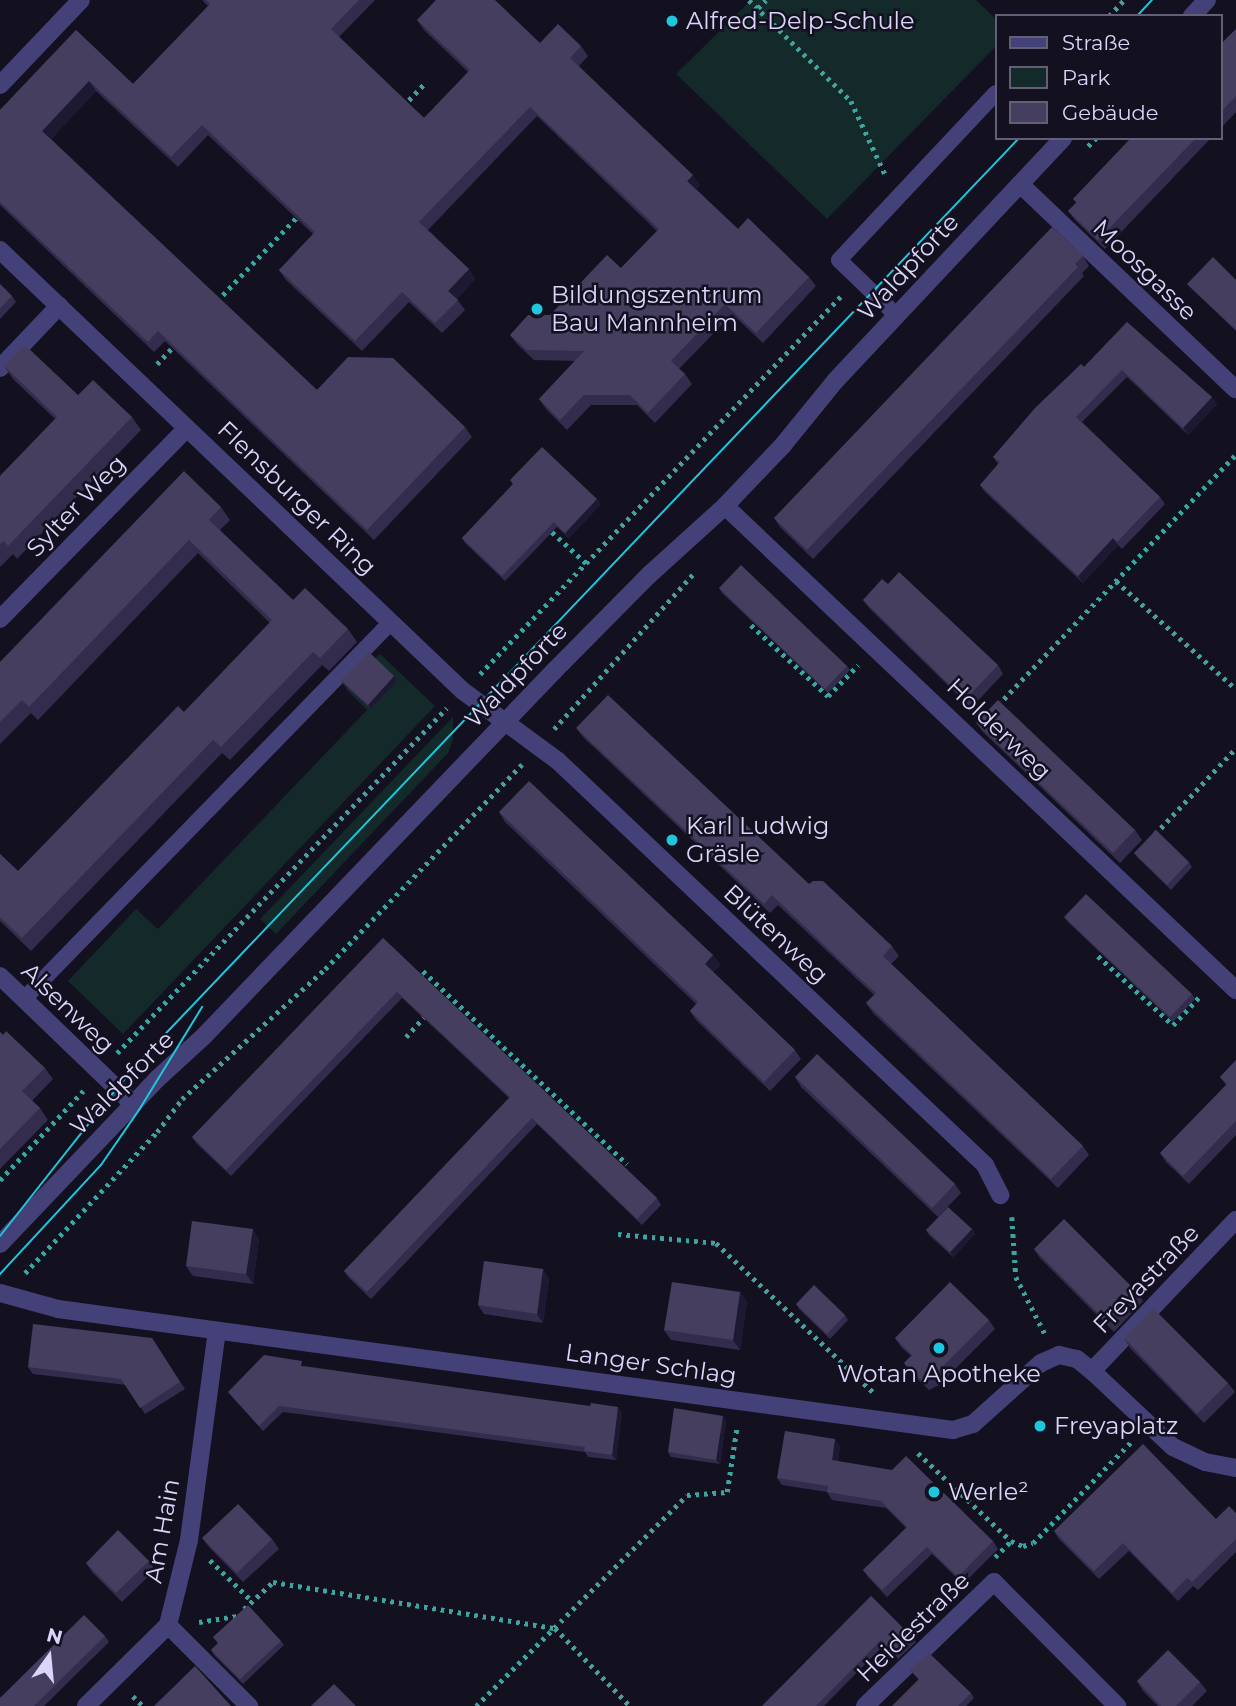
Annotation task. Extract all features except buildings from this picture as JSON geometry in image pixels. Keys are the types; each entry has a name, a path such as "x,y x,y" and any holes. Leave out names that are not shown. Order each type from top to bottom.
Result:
{"street":[{"path":"0,85 82,0"},
{"path":"1194,14 1208,0"},
{"name":"Waldpforte","path":"0,1244 133,1104 204,1036 504,722 649,575 726,506 783,445 836,380 895,315 1061,140"},
{"name":"Moosgasse","path":"1020,184 1236,390"},
{"name":"Flensburger Ring","path":"0,250 390,623 463,691 504,722"},
{"path":"0,368 59,306"},
{"name":"Sylter Weg","path":"0,619 187,428"},
{"name":"Holderweg","path":"726,506 1236,990"},
{"name":"Blütenweg","path":"504,722 558,761 985,1165 1000,1195"},
{"name":"Alsenweg","path":"0,976 133,1104"},
{"name":"Freyastraße","path":"1092,1371 1236,1220"},
{"name":"Langer Schlag","path":"2,1294 58,1309 953,1430 973,1424 1041,1363 1059,1355"},
{"name":"Am Hain","path":"168,1625 189,1540 217,1331"},
{"path":"1059,1355 1077,1359 1185,1454 1205,1462 1236,1468"},
{"name":"Heidestraße","path":"865,1706 994,1582 1116,1706"},
{"path":"86,1706 168,1625 249,1706"}],"lane":[{"path":"895,315 839,260 995,94"},
{"path":"24,999 390,623"}],"path":[{"path":"749,0 851,102 897,198"},
{"path":"758,8 766,0"},
{"path":"1111,14 1124,0"},
{"path":"396,114 424,84"},
{"path":"214,304 300,214"},
{"path":"0,1180 858,278"},
{"path":"139,383 185,335"},
{"path":"970,735 1236,454"},
{"path":"552,532 587,564"},
{"path":"1116,581 1236,689"},
{"path":"751,625 828,696 875,646"},
{"path":"1153,836 1236,748"},
{"path":"1098,956 1173,1026 1220,975"},
{"path":"2,1294 157,1132 181,1099 325,969"},
{"path":"423,971 628,1164"},
{"path":"438,1001 446,993"},
{"path":"406,1037 431,1009"},
{"path":"549,1106 558,1098"},
{"path":"1000,1195 1012,1213 1016,1277 1042,1330 1059,1355"},
{"path":"618,1234 716,1242 886,1404 886,1419"},
{"path":"476,1706 687,1495 727,1492 740,1401"},
{"path":"915,1424 917,1452 1011,1541 1023,1546 1033,1542 1148,1424"},
{"path":"1102,1472 1109,1478"},
{"path":"189,1540 252,1601"},
{"path":"168,1625 236,1618 273,1582 555,1628 630,1706"}],"green space":[{"path":"751,0 976,0 995,18 995,47 827,219 676,74"},
{"path":"380,654 435,706 123,1034 68,981 136,909 158,929 367,710 346,689"},
{"path":"453,717 453,739 448,753 276,934 260,919"}],"tram line":[{"path":"1139,14 1152,0"},
{"path":"0,1236 150,1050 1017,140"},
{"path":"0,1274 101,1165 139,1110 202,1007"}],"place":[{"name":"Alfred-Delp-Schule","path":"672,21"},
{"name":"Bildungszentrum Bau Mannheim","path":"537,309"},
{"name":"Karl Ludwig Gräsle","path":"672,840"},
{"name":"Wotan Apotheke","path":"939,1348"},
{"name":"Freyaplatz","path":"1040,1426"},
{"name":"Werle²","path":"934,1492"}]}
